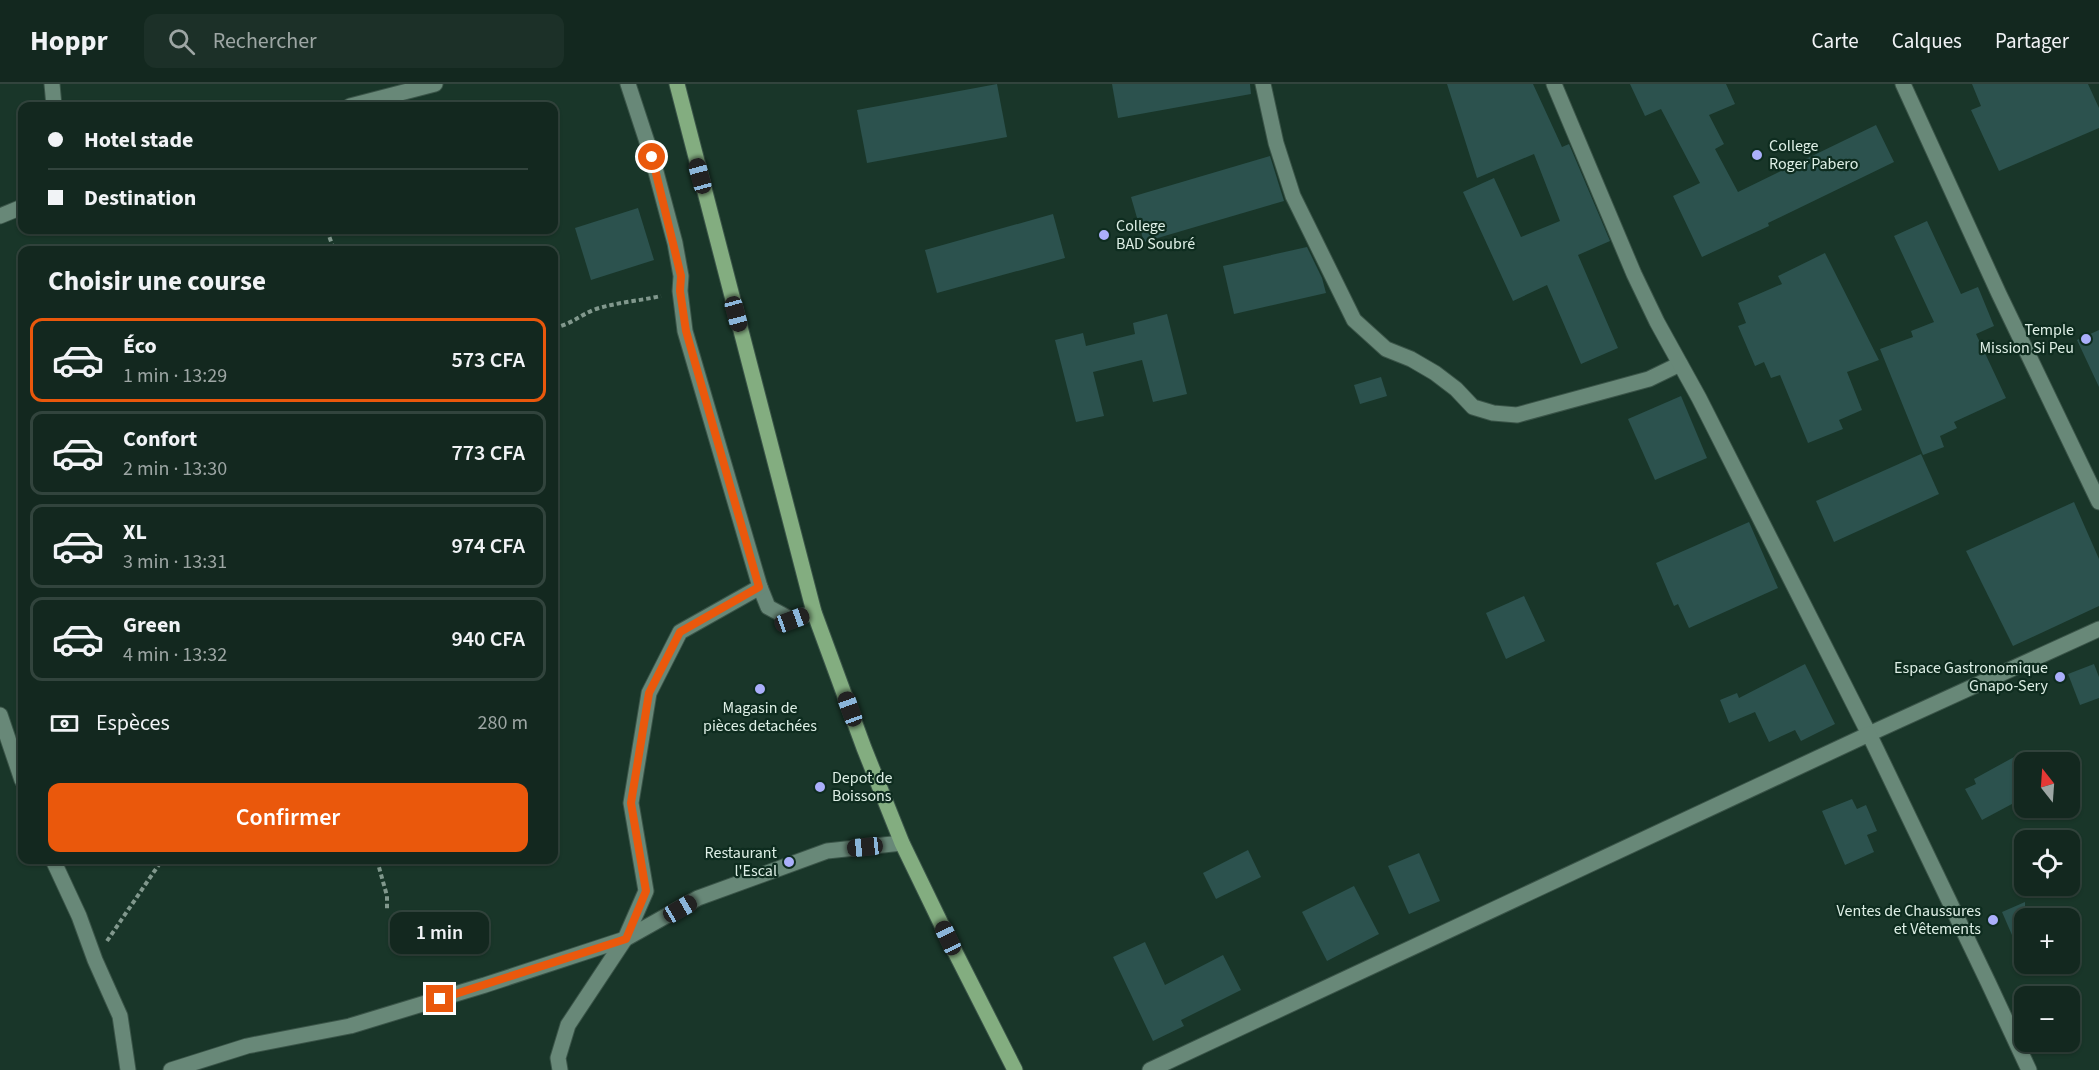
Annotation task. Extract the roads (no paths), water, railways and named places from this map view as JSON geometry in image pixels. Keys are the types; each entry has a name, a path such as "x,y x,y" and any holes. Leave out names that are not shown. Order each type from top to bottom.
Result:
{"main road":[{"path":"677,84 814,612 902,843 1015,1070"}],"street":[{"path":"52,84 54,102"},
{"path":"365,102 435,84"},
{"path":"628,84 652,157 675,243 681,276 680,291 686,331 759,587 768,607 792,620 814,612"},
{"path":"1263,84 1276,143 1293,196 1354,320 1386,349 1411,359 1435,373 1456,389 1473,407 1493,413 1517,415 1649,379 1680,364"},
{"path":"1554,84 1634,274 1869,734 2029,1070"},
{"path":"1903,84 2099,502"},
{"path":"0,216 18,209"},
{"path":"560,1070 558,1058 568,1025 626,939 646,891 631,803 649,693 680,632 759,587"},
{"path":"1150,1070 2099,629"},
{"path":"0,715 18,768"},
{"path":"171,1070 247,1046 350,1026 485,986 626,939 698,898 827,851 902,843"},
{"path":"55,864 120,1016 128,1070"}],"place":[{"name":"College Roger Pabero","path":"1757,155"},
{"name":"College BAD Soubré","path":"1104,235"},
{"name":"Temple Mission Si Peu","path":"2086,339"},
{"name":"Espace Gastronomique Gnapo-Sery","path":"2060,677"},
{"name":"Magasin de pièces detachées","path":"760,689"},
{"name":"Depot de Boissons","path":"820,787"},
{"name":"Restaurant l'Escal","path":"789,862"},
{"name":"Ventes de Chaussures et Vêtements","path":"1993,920"}]}
